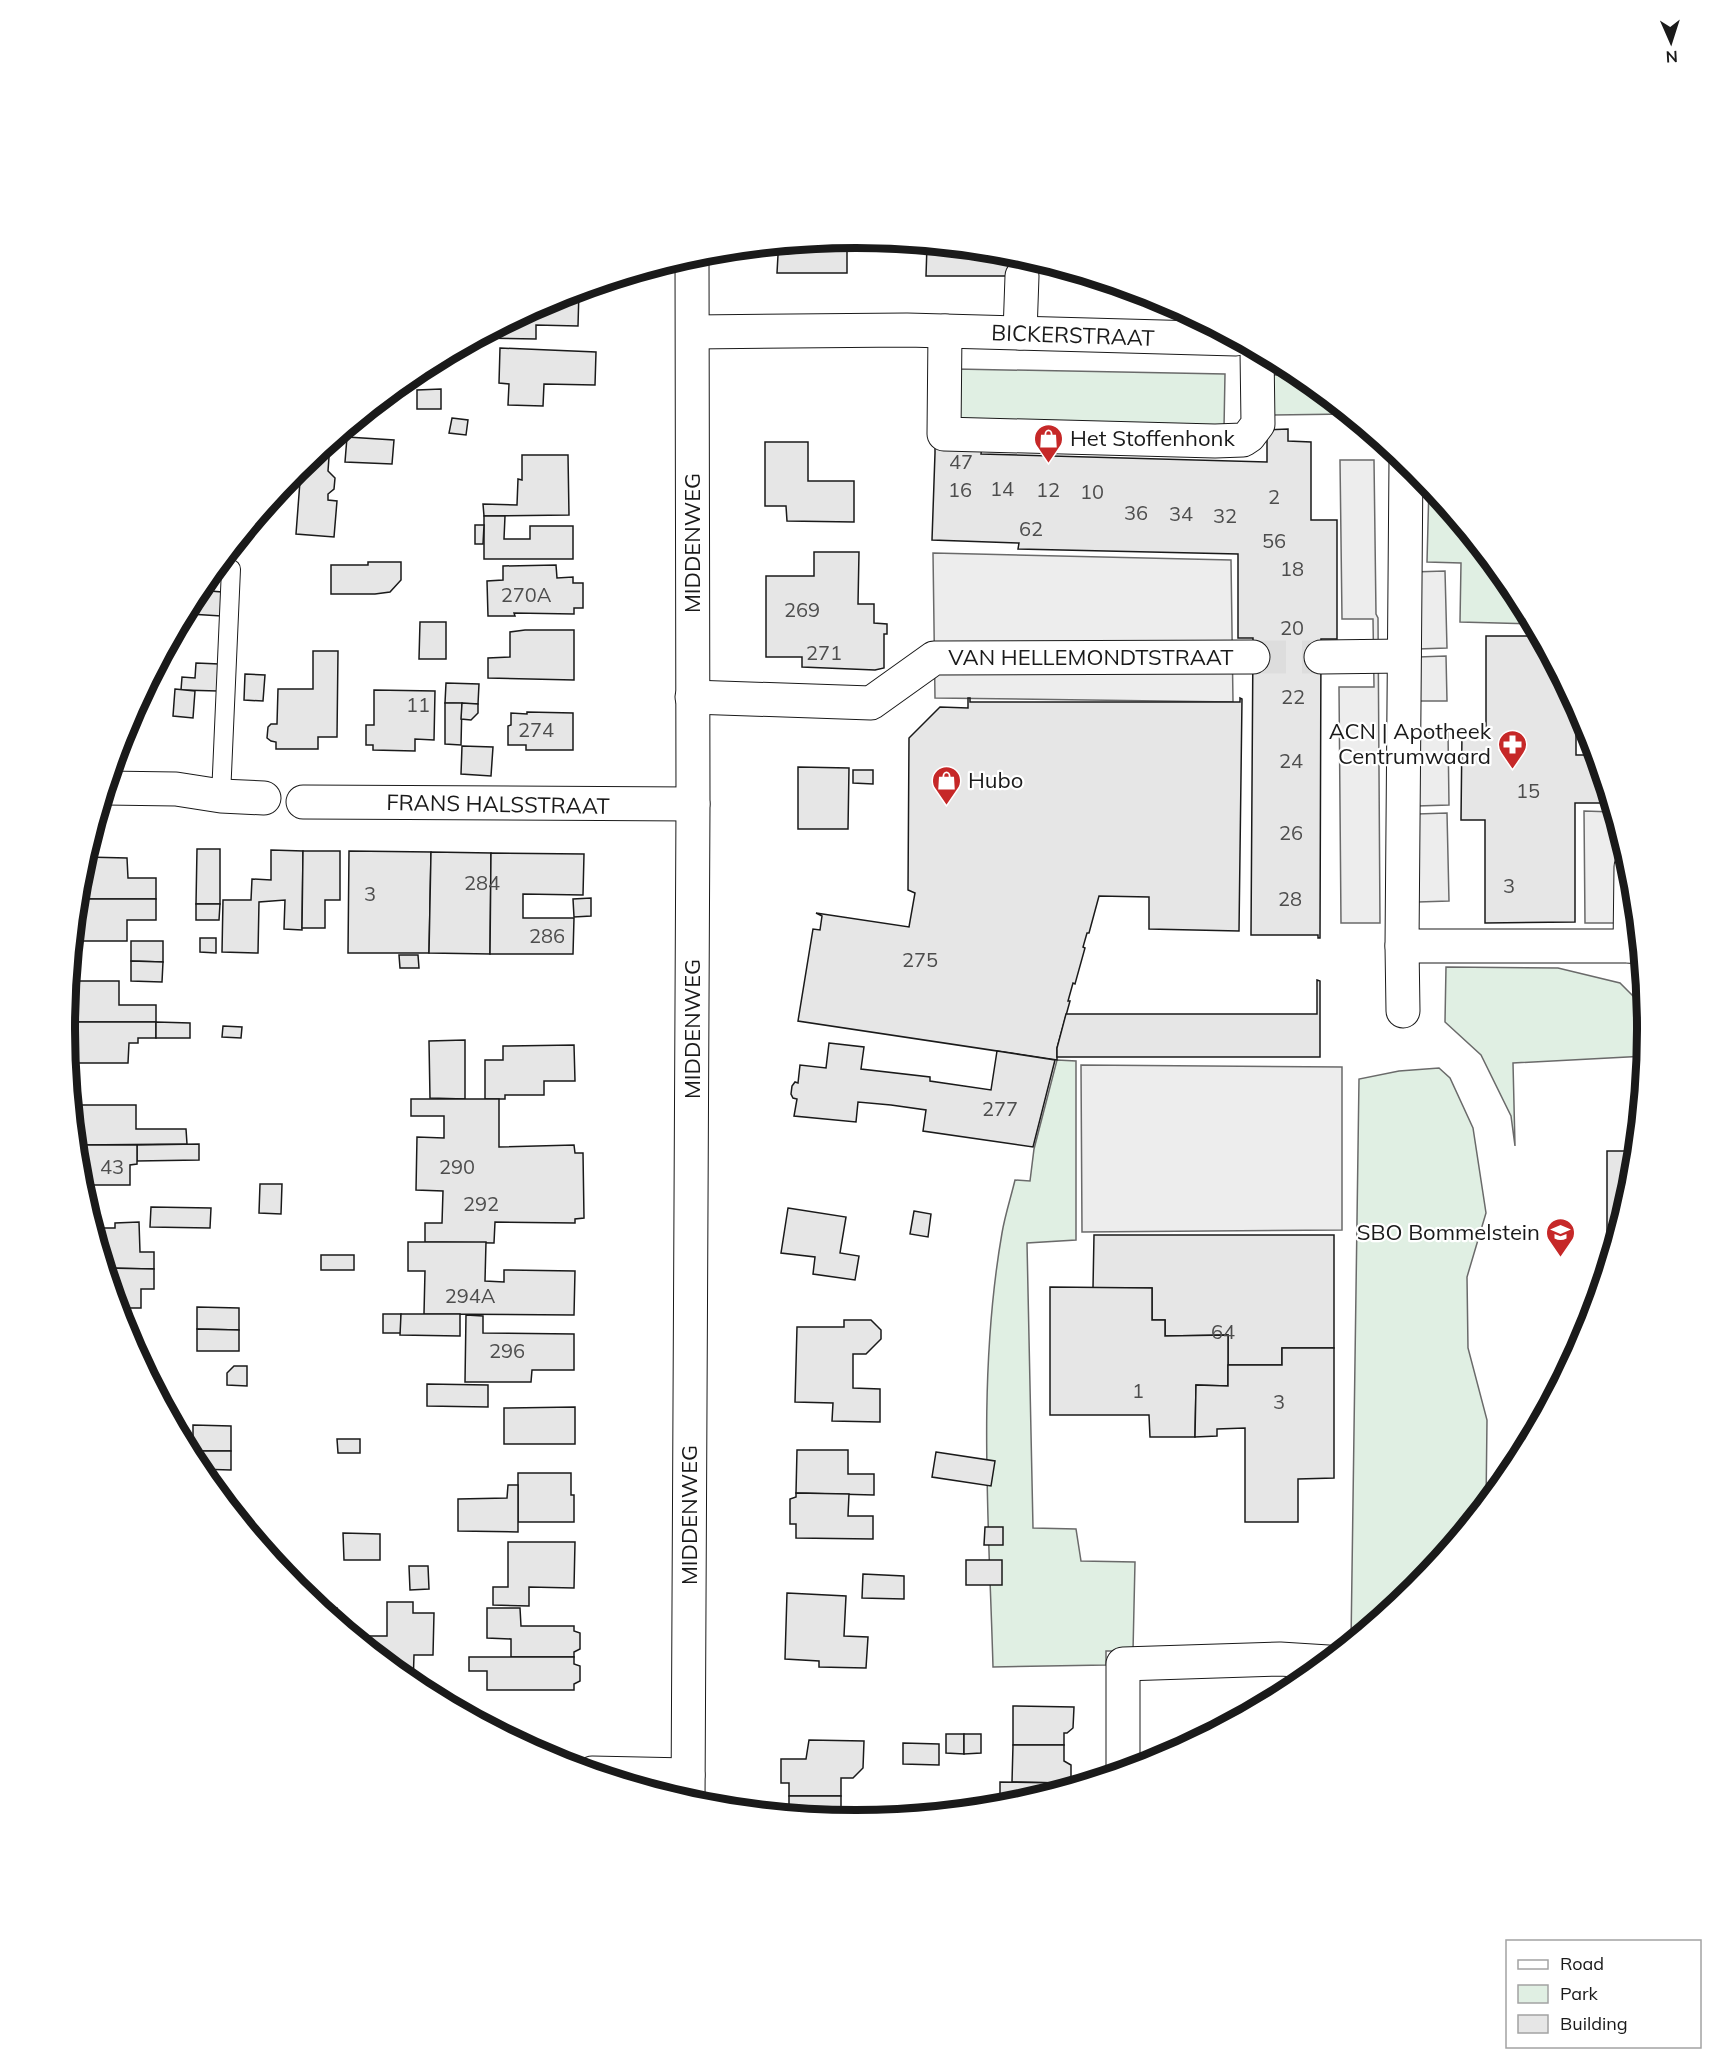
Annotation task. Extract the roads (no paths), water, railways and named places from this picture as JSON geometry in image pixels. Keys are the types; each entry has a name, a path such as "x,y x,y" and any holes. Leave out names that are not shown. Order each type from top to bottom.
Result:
{"street":[{"name":"MIDDENWEG","path":"688,1789 693,804 692,267"},
{"path":"1014,333 1016,272"},
{"name":"BICKERSTRAAT","path":"693,332 907,330 1220,339"},
{"path":"945,331 944,434 1243,440 1258,424 1257,359"},
{"path":"1403,1011 1406,474"},
{"path":"1321,657 1404,656"},
{"name":"VAN HELLEMONDTSTRAAT","path":"692,697 871,703 934,658 1253,657"},
{"path":"113,788 176,789 221,796 264,798"},
{"name":"FRANS HALSSTRAAT","path":"303,802 693,804"},
{"path":"1402,946 1633,946"},
{"path":"1123,1764 1123,1664 1280,1659 1317,1661"},
{"path":"642,1781 688,1789"}],"lane":[{"path":"221,796 231,569"}],"tunnel":[{"path":"1253,657 1321,657"}],"place":[{"name":"Het Stoffenhonk","path":"1049,464"},
{"name":"ACN | Apotheek Centrumwaard","path":"1512,770"},
{"name":"Hubo","path":"947,806"},
{"name":"SBO Bommelstein","path":"1561,1258"}]}
